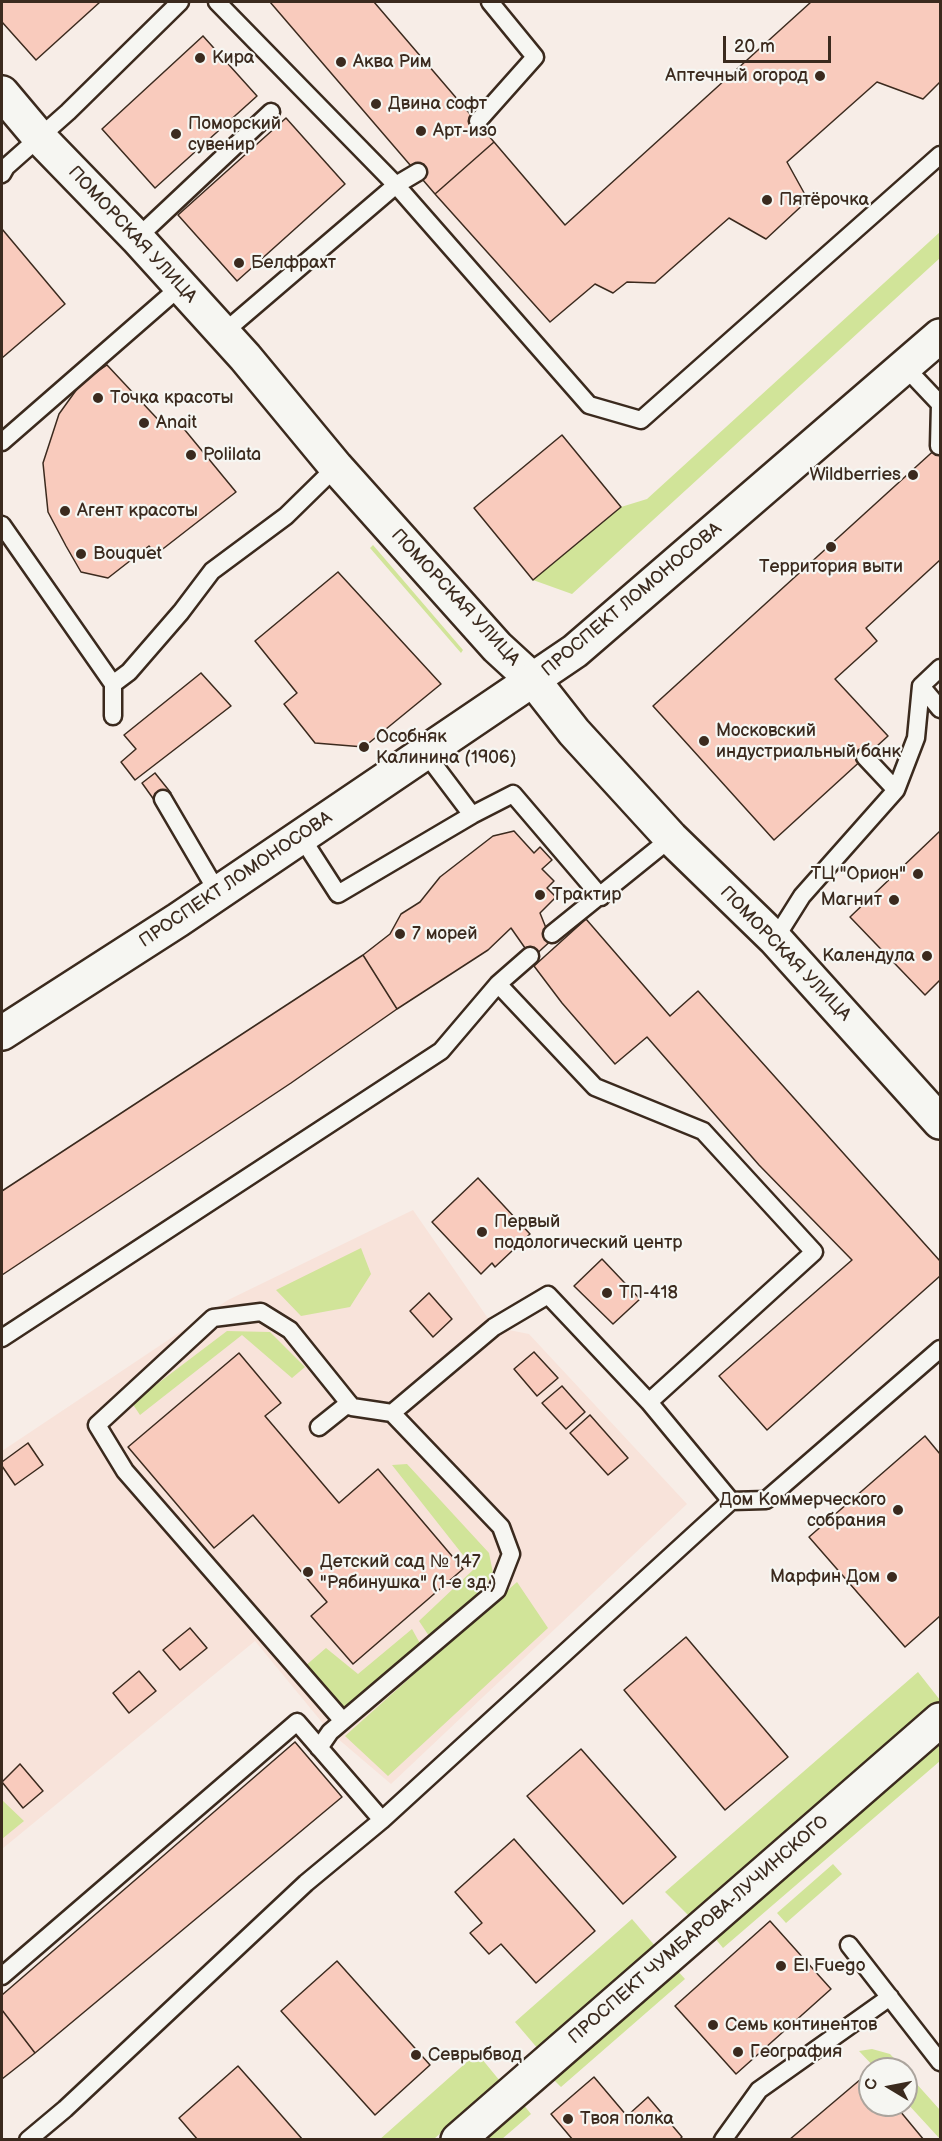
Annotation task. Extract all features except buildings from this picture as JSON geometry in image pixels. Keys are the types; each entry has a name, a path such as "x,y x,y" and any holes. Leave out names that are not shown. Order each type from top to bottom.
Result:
{"street":[{"name":"ПОМОРСКАЯ УЛИЦА","path":"2,93 39,137 181,286 336,467 497,647 534,681 574,732 670,838 775,939 940,1122"},
{"name":"ПРОСПЕКТ ЛОМОНОСОВА","path":"2,1033 218,893 300,835 426,754 495,703 534,681 575,651 940,336"},
{"name":"ПРОСПЕКТ ЧУМБАРОВА-ЛУЧИНСКОГО","path":"458,2139 940,1720"}],"lane":[{"path":"2,174 6,167 180,2"},
{"path":"217,2 396,185 589,405 641,420 940,155"},
{"path":"478,121 535,57 490,2"},
{"path":"136,238 271,112"},
{"path":"223,333 396,185 418,172"},
{"path":"2,442 181,286"},
{"path":"905,367 940,404 939,446"},
{"path":"113,684 129,672 182,612 212,571 286,516 336,467"},
{"path":"2,525 113,684 113,716"},
{"path":"775,939 802,896 896,790 916,738 921,686 940,668"},
{"path":"921,686 940,709"},
{"path":"426,754 472,815"},
{"path":"865,757 896,790"},
{"path":"300,835 338,894 472,815 513,794 601,897"},
{"path":"163,799 218,893"},
{"path":"552,934 601,897 670,838"},
{"path":"2,1338 441,1051 498,984 530,956"},
{"path":"498,984 595,1087 704,1131 814,1252 649,1402"},
{"path":"392,1413 494,1328 548,1295 649,1402 731,1501"},
{"path":"319,1748 330,1732 343,1721 497,1590 511,1554 501,1527 392,1413 352,1407 291,1330 261,1312 213,1318 98,1425 125,1471 343,1721"},
{"path":"28,2139 65,2109 306,1883 382,1820 731,1501 766,1500 940,1349"},
{"path":"319,1427 349,1403"},
{"path":"2,1976 297,1722 382,1820"},
{"path":"849,1945 940,2062"},
{"path":"723,2139 759,2090 890,1997"}],"shaded area":[{"name":"Детский сад № 147 \"Рябинушка\" (1-е зд.)","path":"413,1210 494,1327 529,1334 687,1504 391,1784 330,1732 255,1641 2,1849 2,1451 228,1300"}],"green space":[{"path":"940,232 940,258 572,594 533,580 621,507 647,499"},
{"path":"373,545 463,650 461,653 370,548"},
{"path":"361,1248 371,1274 350,1307 301,1316 276,1290"},
{"path":"227,1331 270,1332 305,1367 292,1378 242,1335 140,1415 132,1403"},
{"path":"407,1464 489,1553 493,1573 478,1598 429,1636 419,1621 474,1569 392,1465"},
{"path":"517,1582 548,1628 388,1776 345,1736"},
{"path":"412,1629 422,1647 341,1712 304,1667 326,1648 358,1674"},
{"path":"918,1672 940,1700 691,1918 665,1892"},
{"path":"940,1743 940,1761 723,1948 714,1937"},
{"path":"2,1800 24,1821 2,1839"},
{"path":"833,1864 842,1874 786,1923 777,1913"},
{"path":"632,1919 656,1947 539,2050 515,2022"},
{"path":"676,1969 685,1979 561,2087 552,2078"},
{"path":"872,2049 893,2057 865,2057 859,2051"},
{"path":"477,2053 500,2081 434,2139 379,2140"},
{"path":"918,2085 940,2110 940,2139 918,2115"},
{"path":"523,2104 531,2114 502,2139 483,2140"}],"place":[{"name":"Кира","path":"200,58"},
{"name":"Аква Рим","path":"341,62"},
{"name":"Аптечный огород","path":"820,76"},
{"name":"Двина софт","path":"376,104"},
{"name":"Арт-изо","path":"421,131"},
{"name":"Поморский сувенир","path":"176,134"},
{"name":"Пятёрочка","path":"767,200"},
{"name":"Белфрахт","path":"239,263"},
{"name":"Точка красоты","path":"98,398"},
{"name":"Anait","path":"144,423"},
{"name":"Polilata","path":"191,455"},
{"name":"Wildberries","path":"913,475"},
{"name":"Агент красоты","path":"65,511"},
{"name":"Территория выти","path":"831,547"},
{"name":"Bouquet","path":"81,554"},
{"name":"Московский индустриальный банк","path":"704,741"},
{"name":"Особняк Калинина (1906)","path":"364,747"},
{"name":"ТЦ \"Орион\"","path":"918,874"},
{"name":"Трактир","path":"540,895"},
{"name":"Магнит","path":"894,900"},
{"name":"7 морей","path":"400,934"},
{"name":"Календула","path":"927,956"},
{"name":"Первый подологический центр","path":"482,1232"},
{"name":"ТП-418","path":"607,1293"},
{"name":"Дом Коммерческого собрания","path":"898,1510"},
{"name":"Детский сад № 147 \"Рябинушка\" (1-е зд.)","path":"308,1572"},
{"name":"Марфин Дом","path":"892,1577"},
{"name":"El Fuego","path":"781,1966"},
{"name":"Семь континентов","path":"713,2025"},
{"name":"География","path":"738,2052"},
{"name":"Севрыбвод","path":"416,2055"},
{"name":"Твоя полка","path":"568,2119"}]}
